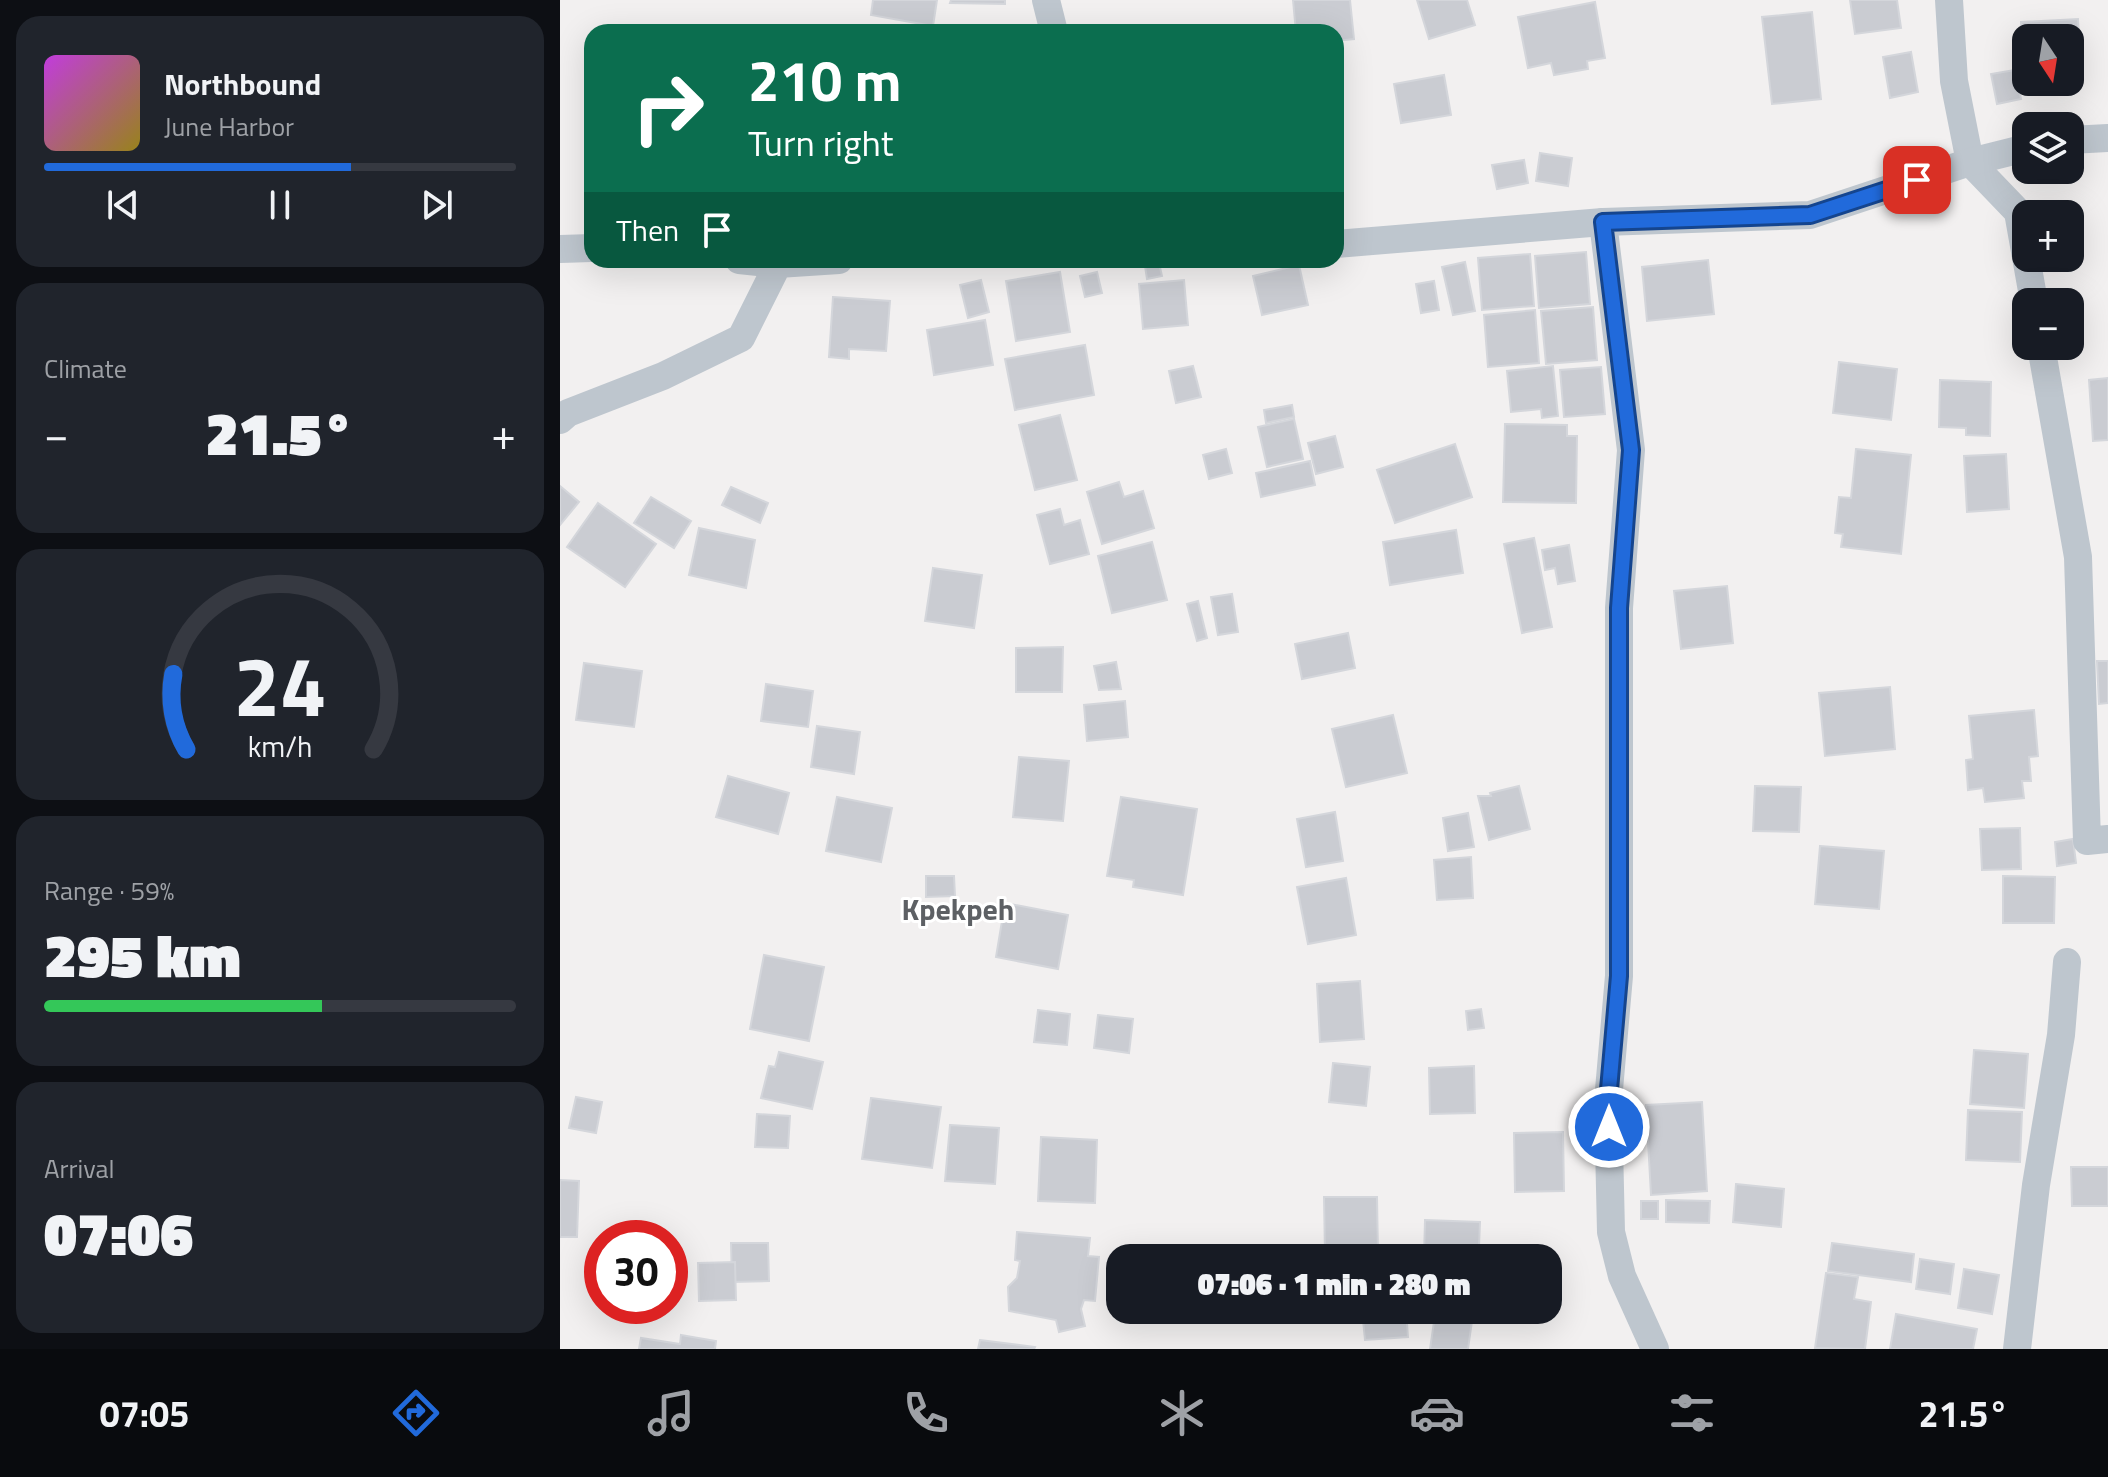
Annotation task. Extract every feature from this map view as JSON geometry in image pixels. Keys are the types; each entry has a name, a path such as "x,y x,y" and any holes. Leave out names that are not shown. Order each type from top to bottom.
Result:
{"street":[{"path":"1046,0 1052,24"},
{"path":"1949,0 1954,81 1970,162 2018,212 2032,288"},
{"path":"2084,139 2108,138"},
{"path":"1344,243 1603,222 1810,215 1970,162 2012,152"},
{"path":"1603,222 1631,450 1619,608 1620,944 1608,1101 1611,1232 1622,1276 1655,1349"},
{"path":"560,249 584,248"},
{"path":"560,420 568,413 663,376 741,338 776,268"},
{"path":"2043,360 2078,557 2087,841 2108,839"},
{"path":"2017,1349 2036,1185 2061,1035 2067,962"}],"building":[{"path":"873,0 937,0 933,24 871,15"},
{"path":"951,0 1005,0 1005,4 950,3"},
{"path":"1293,0 1350,0 1354,39 1344,40 1344,24 1295,24"},
{"path":"1417,0 1467,0 1475,25 1429,39"},
{"path":"1850,0 1897,0 1901,28 1855,34"},
{"path":"1595,2 1605,58 1587,61 1588,69 1554,75 1551,63 1528,68 1518,17"},
{"path":"1812,12 1821,99 1772,104 1762,17"},
{"path":"2078,19 2078,24 2021,24"},
{"path":"1911,52 1918,92 1890,98 1883,57"},
{"path":"2012,70 2012,96 2020,96 2021,99 1997,104 1991,74"},
{"path":"1444,75 1451,115 1401,123 1394,84"},
{"path":"1540,153 1572,158 1568,186 1536,181"},
{"path":"1524,160 1528,183 1497,189 1492,165"},
{"path":"1586,252 1590,304 1539,308 1535,256"},
{"path":"1530,254 1534,306 1482,310 1478,258"},
{"path":"1708,260 1714,314 1647,321 1642,267"},
{"path":"1465,262 1475,311 1453,315 1442,267"},
{"path":"1145,268 1160,268 1162,276 1147,279"},
{"path":"1300,268 1308,305 1262,315 1253,276"},
{"path":"1060,272 1070,332 1016,341 1006,281"},
{"path":"1097,272 1102,293 1085,297 1080,276"},
{"path":"981,280 989,312 968,318 960,285"},
{"path":"1184,280 1188,325 1143,329 1139,284"},
{"path":"1434,281 1439,310 1421,313 1416,284"},
{"path":"833,297 890,301 886,351 849,349 849,359 829,357"},
{"path":"1593,307 1597,360 1546,364 1541,311"},
{"path":"1535,310 1539,363 1488,367 1484,315"},
{"path":"985,320 993,365 934,375 927,330"},
{"path":"1085,345 1094,395 1015,410 1005,359"},
{"path":"1839,362 1897,369 1891,420 1833,413"},
{"path":"1193,366 1201,397 1176,403 1169,371"},
{"path":"1553,366 1558,416 1542,418 1541,409 1511,412 1507,371"},
{"path":"1601,367 1605,414 1564,417 1560,370"},
{"path":"2108,378 2108,440 2093,441 2089,380"},
{"path":"1940,380 1991,382 1990,436 1966,435 1966,428 1939,427"},
{"path":"1292,405 1294,417 1266,423 1264,410"},
{"path":"1060,415 1077,480 1035,490 1019,425"},
{"path":"1294,419 1303,459 1267,467 1258,427"},
{"path":"1505,424 1567,425 1567,436 1577,436 1576,503 1503,502"},
{"path":"1335,436 1343,467 1316,474 1308,443"},
{"path":"1455,444 1472,497 1395,523 1377,470"},
{"path":"1226,449 1232,473 1209,479 1203,455"},
{"path":"1856,449 1911,455 1901,554 1841,547 1843,534 1835,533 1839,497 1851,498"},
{"path":"2006,454 2009,509 1967,512 1964,456"},
{"path":"1310,461 1315,485 1261,497 1256,473"},
{"path":"1119,482 1124,497 1143,491 1154,528 1102,544 1087,492"},
{"path":"560,486 579,502 560,525"},
{"path":"731,487 768,503 760,523 722,505"},
{"path":"651,497 691,521 674,548 634,523"},
{"path":"598,503 656,544 625,587 567,547"},
{"path":"1060,509 1064,525 1080,520 1089,554 1050,564 1037,515"},
{"path":"699,528 755,540 746,588 689,575"},
{"path":"1456,530 1463,573 1390,585 1383,542"},
{"path":"1534,538 1552,627 1522,633 1504,544"},
{"path":"1152,542 1167,600 1112,613 1098,556"},
{"path":"1569,545 1575,581 1558,584 1555,568 1545,570 1542,550"},
{"path":"933,568 982,575 974,628 925,621"},
{"path":"1727,586 1733,643 1681,649 1674,591"},
{"path":"1232,594 1238,632 1218,635 1211,597"},
{"path":"1198,601 1207,638 1197,641 1187,604"},
{"path":"1348,633 1355,668 1302,679 1295,644"},
{"path":"1063,647 1062,692 1016,692 1016,648"},
{"path":"2097,661 2108,661 2108,703 2099,704"},
{"path":"1116,662 1121,689 1099,690 1094,666"},
{"path":"584,663 642,671 634,727 576,720"},
{"path":"766,684 813,691 808,727 761,721"},
{"path":"1890,687 1895,749 1825,756 1819,693"},
{"path":"1125,701 1128,737 1087,741 1084,705"},
{"path":"2034,710 2038,756 2029,757 2031,781 2022,781 2024,798 1985,802 1983,788 1968,790 1966,760 1973,759 1969,716"},
{"path":"1393,715 1407,773 1346,787 1332,729"},
{"path":"817,726 860,732 854,774 811,767"},
{"path":"1019,757 1069,761 1063,821 1013,817"},
{"path":"728,776 789,793 778,834 716,817"},
{"path":"1519,786 1530,829 1489,840 1478,796 1491,796 1490,793"},
{"path":"1755,786 1801,787 1799,832 1753,831"},
{"path":"837,797 892,808 881,862 826,851"},
{"path":"1121,797 1197,809 1183,895 1133,887 1134,880 1107,876"},
{"path":"1335,812 1343,861 1306,867 1297,819"},
{"path":"1468,813 1474,847 1448,851 1443,818"},
{"path":"2020,828 2021,869 1982,870 1980,829"},
{"path":"2073,839 2076,863 2057,866 2055,842"},
{"path":"1820,846 1884,851 1879,909 1815,904"},
{"path":"1471,857 1473,898 1437,900 1434,860"},
{"path":"926,876 954,876 955,896 926,897"},
{"path":"2003,876 2055,877 2054,923 2003,923"},
{"path":"1346,878 1356,935 1308,944 1297,887"},
{"path":"1005,903 1068,915 1058,969 996,957"},
{"path":"764,955 824,967 809,1041 750,1029"},
{"path":"1360,981 1364,1039 1320,1042 1317,984"},
{"path":"1481,1009 1484,1028 1468,1030 1466,1011"},
{"path":"1038,1010 1070,1014 1067,1045 1034,1042"},
{"path":"1098,1015 1133,1019 1129,1053 1094,1048"},
{"path":"1974,1050 2028,1054 2024,1108 1970,1104"},
{"path":"779,1052 823,1062 812,1109 761,1098 769,1066 775,1067"},
{"path":"1333,1063 1370,1067 1366,1106 1329,1102"},
{"path":"1474,1066 1475,1113 1430,1114 1429,1068"},
{"path":"576,1097 602,1102 596,1133 569,1128"},
{"path":"871,1098 941,1107 932,1168 862,1159"},
{"path":"1702,1102 1707,1191 1651,1195 1646,1105"},
{"path":"1968,1110 2022,1112 2020,1162 1966,1160"},
{"path":"757,1114 790,1116 788,1148 755,1147"},
{"path":"950,1125 999,1128 995,1184 945,1181"},
{"path":"1563,1132 1564,1191 1515,1192 1514,1133"},
{"path":"1041,1137 1097,1140 1095,1203 1038,1201"},
{"path":"2071,1167 2108,1167 2108,1206 2072,1206"},
{"path":"560,1180 579,1181 577,1237 560,1237"},
{"path":"1736,1184 1784,1189 1781,1227 1733,1222"},
{"path":"1324,1197 1377,1197 1378,1244 1325,1244"},
{"path":"1666,1200 1710,1201 1709,1223 1666,1222"},
{"path":"1641,1201 1658,1201 1658,1219 1641,1219"},
{"path":"1425,1220 1480,1222 1479,1244 1424,1244"},
{"path":"1017,1232 1090,1238 1088,1256 1099,1257 1095,1301 1084,1300 1081,1309 1085,1326 1059,1332 1056,1320 1009,1311 1008,1287 1017,1278 1020,1261 1015,1260"},
{"path":"731,1243 768,1243 769,1281 732,1282"},
{"path":"1832,1243 1914,1254 1911,1282 1828,1271"},
{"path":"1920,1259 1954,1264 1950,1294 1916,1289"},
{"path":"735,1262 736,1300 699,1301 698,1263"},
{"path":"1964,1269 1999,1275 1992,1314 1958,1308"},
{"path":"1826,1273 1858,1277 1854,1299 1871,1302 1865,1349 1815,1348"},
{"path":"1896,1314 1977,1329 1973,1349 1890,1349"},
{"path":"1363,1324 1407,1324 1408,1337 1365,1340"},
{"path":"1434,1324 1472,1324 1468,1349 1430,1349"},
{"path":"681,1335 716,1341 715,1349 639,1349 641,1338 680,1344"},
{"path":"980,1340 1035,1347 978,1349"}],"district":[{"name":"Kpekpeh","path":"958,909"}],"route":[{"path":"1609,1127 1608,1101 1619,976 1619,608 1631,450 1603,222 1810,215 1917,180"}]}
